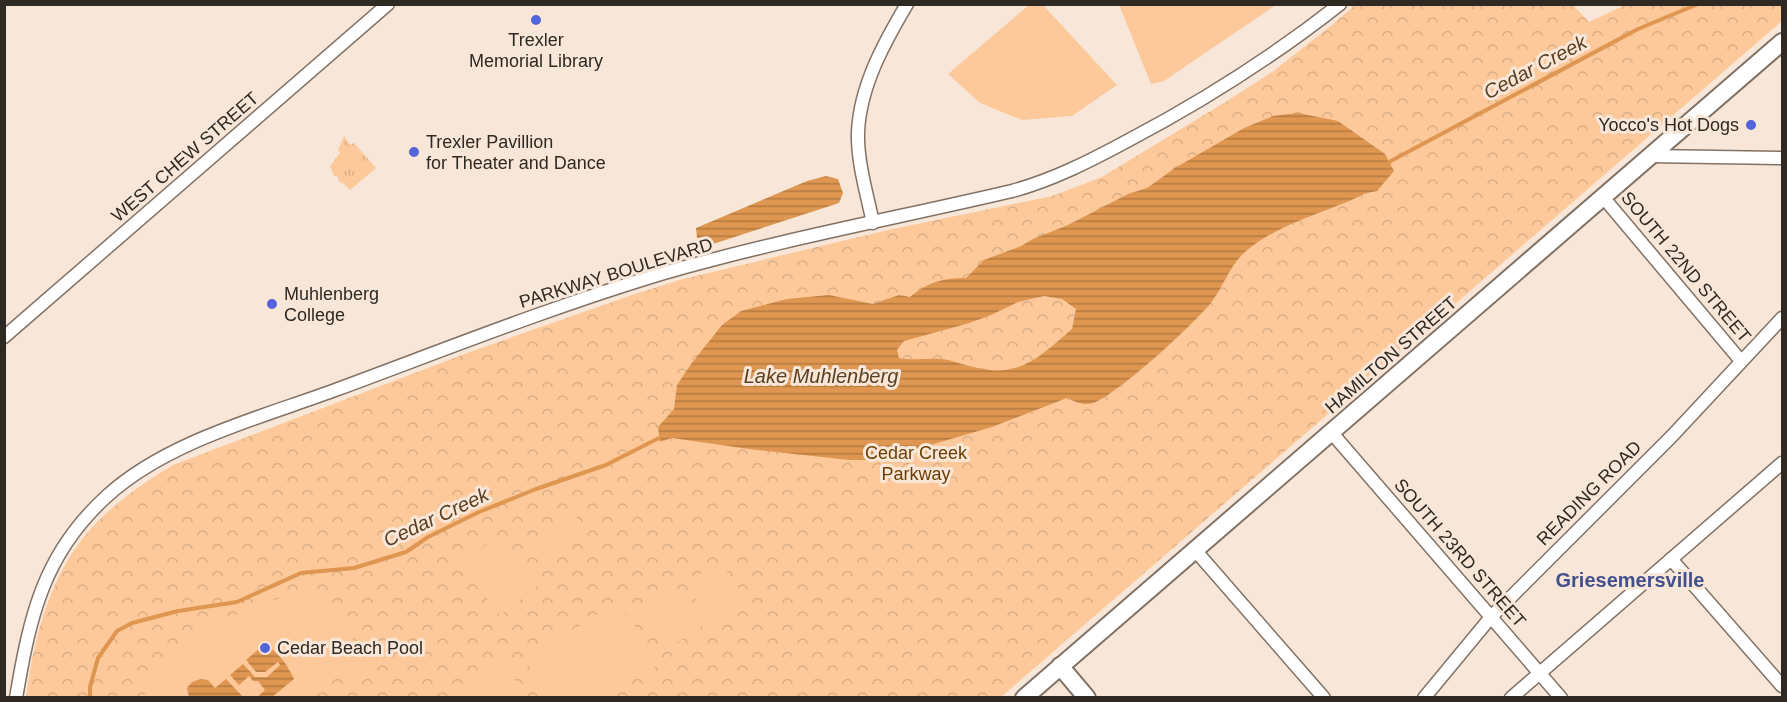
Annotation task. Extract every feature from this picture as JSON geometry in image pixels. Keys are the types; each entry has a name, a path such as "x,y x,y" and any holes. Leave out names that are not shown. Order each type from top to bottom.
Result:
{"main road":[{"name":"HAMILTON STREET","path":"1024,698 1782,42"},
{"path":"1060,666 1087,698"}],"street":[{"name":"WEST CHEW STREET","path":"4,337 388,4"},
{"path":"873,223 858,142 860,113 866,89 879,58 907,4"},
{"name":"PARKWAY BOULEVARD","path":"16,698 33,611 56,561 94,509 128,479 151,464 203,439 620,287 714,260 1012,191 1056,176 1110,151 1194,104 1284,46 1340,4"},
{"path":"1649,156 1782,158"},
{"name":"SOUTH 22ND STREET","path":"1603,197 1741,361"},
{"name":"READING ROAD","path":"1424,698 1491,617 1672,436 1782,318"},
{"name":"SOUTH 23RD STREET","path":"1331,432 1561,698"},
{"path":"1511,698 1782,463"},
{"path":"1195,550 1324,698"},
{"path":"1671,559 1782,687"}],"green space":[{"path":"1029,5 1043,5 1117,85 1072,116 1022,120 980,103 948,74"},
{"path":"1119,5 1276,5 1164,81 1151,84"},
{"name":"Cedar Creek Parkway","path":"1355,5 1573,5 1589,22 1625,5 1782,5 1782,21 1001,697 26,698 33,656 44,614 51,593 71,555 83,538 114,507 173,465 467,353 683,279 888,230 1052,196 1102,177 1272,72"},
{"path":"344,136 350,145 354,143 376,168 350,190 342,182 340,183 337,176 334,176 330,166 340,153 338,150"},
{"path":"571,510 589,533 551,562 533,539"},
{"path":"500,534 517,557 478,586 461,564"},
{"path":"720,561 745,598 710,621 686,584"},
{"path":"521,564 538,586 500,615 483,593"},
{"path":"677,589 702,626 667,649 643,612"},
{"name":"Cedar Beach Pool","path":"296,592 348,617 360,671 329,679 303,697 143,698 162,660 197,630"},
{"path":"618,601 659,664 607,697 550,697 526,660"},
{"path":"502,661 526,697 448,697"}],"water":[{"name":"Lake Muhlenberg","path":"1298,113 1338,121 1385,154 1394,171 1377,191 1364,194 1293,223 1269,235 1246,251 1240,256 1213,300 1192,324 1137,373 1093,403 1086,404 1067,398 992,427 879,460 849,460 672,438 660,442 658,427 674,409 677,385 722,325 741,311 787,299 829,295 873,304 899,295 910,297 936,282 966,278 984,260 1068,225 1128,194 1147,188 1175,168 1244,128 1273,116","holes":["1044,296 1062,299 1076,309 1072,329 1040,355 1018,367 993,370 946,360 899,358 897,350 904,341 966,324 1018,302"]},
{"path":"826,176 838,179 843,193 839,203 713,244 706,244 697,238 696,228 807,181"},
{"path":"265,644 282,659 294,679 272,697 257,697 265,690 258,681 253,681 249,676 239,685 230,675 243,664 255,677 267,677 280,665 278,662 265,672 256,672 246,660"},
{"path":"201,679 208,680 215,688 226,679 243,697 189,697 187,688 192,682"}],"waterway":[{"name":"Cedar Creek","path":"1389,162 1638,29 1698,4"},
{"name":"Cedar Creek","path":"90,698 90,687 98,658 117,631 132,623 178,611 237,602 301,573 354,568 406,552 428,537 479,512 606,465 659,438"}],"place":[{"name":"Trexler Memorial Library","path":"536,20"},
{"name":"Yocco's Hot Dogs","path":"1751,125"},
{"name":"Trexler Pavillion for Theater and Dance","path":"414,152"},
{"name":"Muhlenberg College","path":"272,304"},
{"name":"Cedar Beach Pool","path":"265,648"}],"district":[{"name":"Griesemersville","path":"1630,580"}]}
